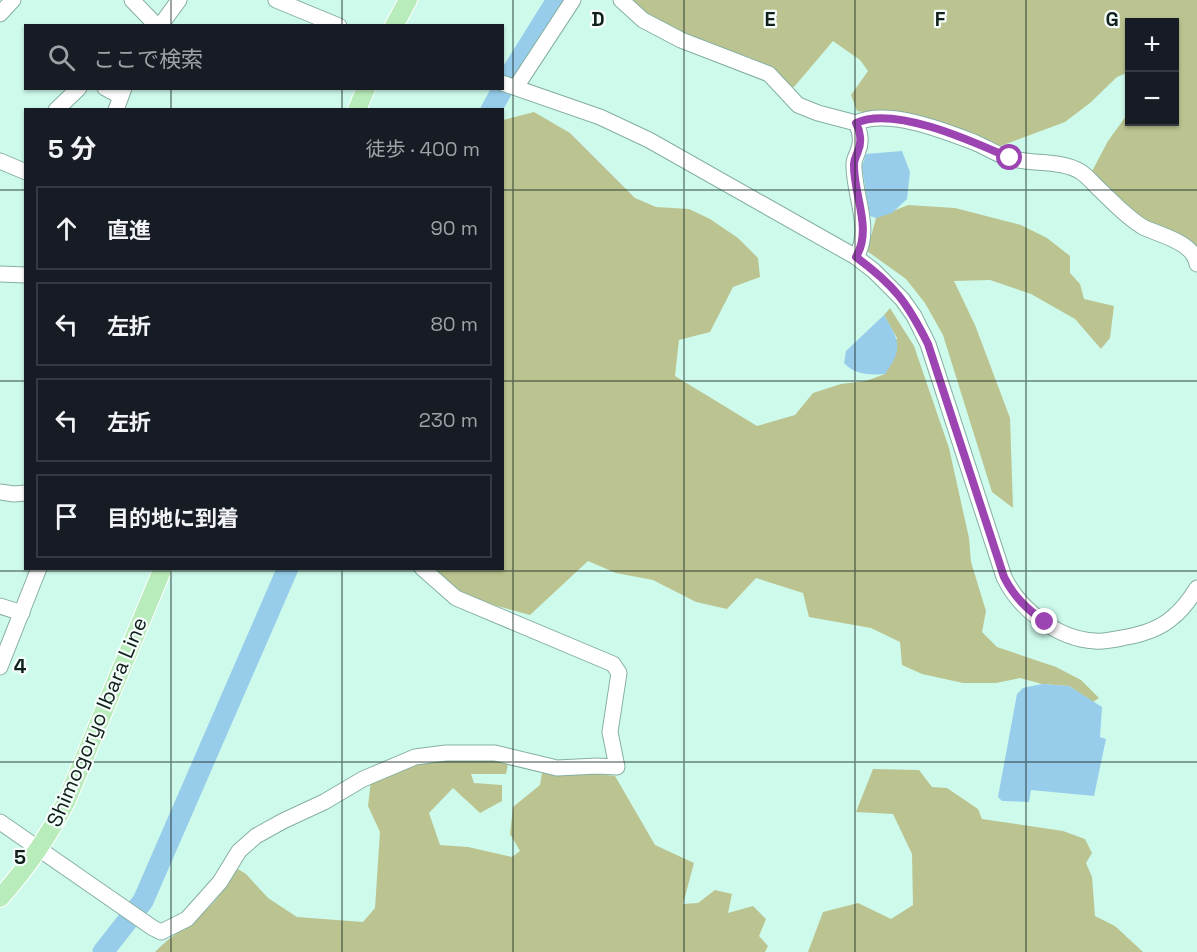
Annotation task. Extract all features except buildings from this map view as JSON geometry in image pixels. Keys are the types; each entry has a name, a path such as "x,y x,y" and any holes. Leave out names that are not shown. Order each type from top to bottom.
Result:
{"main road":[{"path":"395,24 408,0"},
{"path":"358,108 365,90"},
{"name":"Shimogoryo Ibara Line","path":"0,898 50,834 66,802 162,570"}],"street":[{"path":"0,14 13,0"},
{"path":"132,0 159,24"},
{"path":"161,24 179,0"},
{"path":"276,0 334,24"},
{"path":"573,0 509,85 600,117 649,140 856,257 902,298 928,344 1004,577 1019,601 1059,630 1095,641 1148,632 1172,618 1197,588"},
{"path":"621,0 643,20 681,40 769,74 798,105 818,113 856,123 883,118 914,123 975,143 1010,158 1047,162 1082,172 1129,217 1151,231 1174,239 1195,256 1197,264"},
{"path":"58,108 77,90"},
{"path":"856,123 860,136 860,149 854,164 862,233 861,249 856,257"},
{"path":"0,161 24,167"},
{"path":"0,274 24,275"},
{"path":"0,492 24,493"},
{"path":"0,667 38,570"},
{"path":"0,822 161,932 187,919 220,882 239,851 256,836 283,820 324,802 363,779 415,757 446,753 495,753 557,768 617,767 610,732 619,673 613,664 456,598 424,570"},
{"path":"0,606 22,613"}],"green space":[{"path":"628,0 1197,0 1197,263 1090,175 1108,141 1125,118 1125,126 1179,126 1179,18 1125,18 1125,74 1117,77 1090,103 1065,122 998,147 909,119 857,111 851,95 868,71 860,60 833,41 794,87 785,86 652,21"},
{"path":"534,112 570,133 635,198 656,207 689,209 710,219 738,238 758,258 760,277 733,287 710,332 679,340 675,376 757,426 795,415 813,393 841,384 866,381 885,374 897,338 884,315 890,308 914,346 949,448 969,538 971,562 986,611 982,632 997,647 1056,667 1081,680 1099,698 1093,702 1069,686 1042,684 1020,678 996,683 963,683 922,674 902,665 900,642 871,628 809,617 803,593 756,578 727,609 696,602 653,580 616,573 588,561 530,615 483,602 444,586 426,570 504,570 504,120"},
{"path":"908,205 955,208 1021,225 1047,238 1070,256 1070,273 1080,284 1084,299 1114,306 1110,338 1101,349 1075,319 1031,294 990,280 954,281 975,325 1010,418 1013,508 992,492 943,335 925,303 906,279 867,251 876,218"},
{"path":"477,757 508,764 506,774 471,774 474,783 502,785 502,801 480,813 453,788 429,813 440,845 468,847 512,857 520,851 510,834 513,807 540,785 542,773 589,773 615,776 655,845 694,863 683,904 698,903 715,890 732,894 728,913 753,906 766,919 759,936 768,946 765,952 155,952 211,906 238,869 246,874 268,898 297,917 363,922 375,908 380,832 368,806 371,780 409,762"},
{"path":"873,769 919,770 932,787 947,788 978,809 982,819 1063,831 1085,839 1092,853 1086,863 1092,877 1095,916 1115,926 1143,952 808,952 823,912 858,903 891,919 913,905 912,854 893,814 856,812"}],"water":[{"path":"902,151 910,172 907,199 892,213 876,218 870,216 862,167 866,154"},
{"path":"884,315 897,344 895,357 885,374 868,374 848,367 844,363 846,351"},
{"path":"1042,684 1069,686 1102,707 1100,737 1106,739 1094,796 1031,790 1029,802 1002,801 998,797 1017,694 1023,688"}],"waterway":[{"path":"504,86 557,0"},
{"path":"492,108 502,90"},
{"path":"103,952 143,901 287,570"}],"route":[{"path":"1010,158 975,143 914,123 883,118 856,123 859,129 860,149 854,164 862,233 861,249 856,257 888,283 914,316 928,344 1004,577 1019,601 1045,622"}]}
